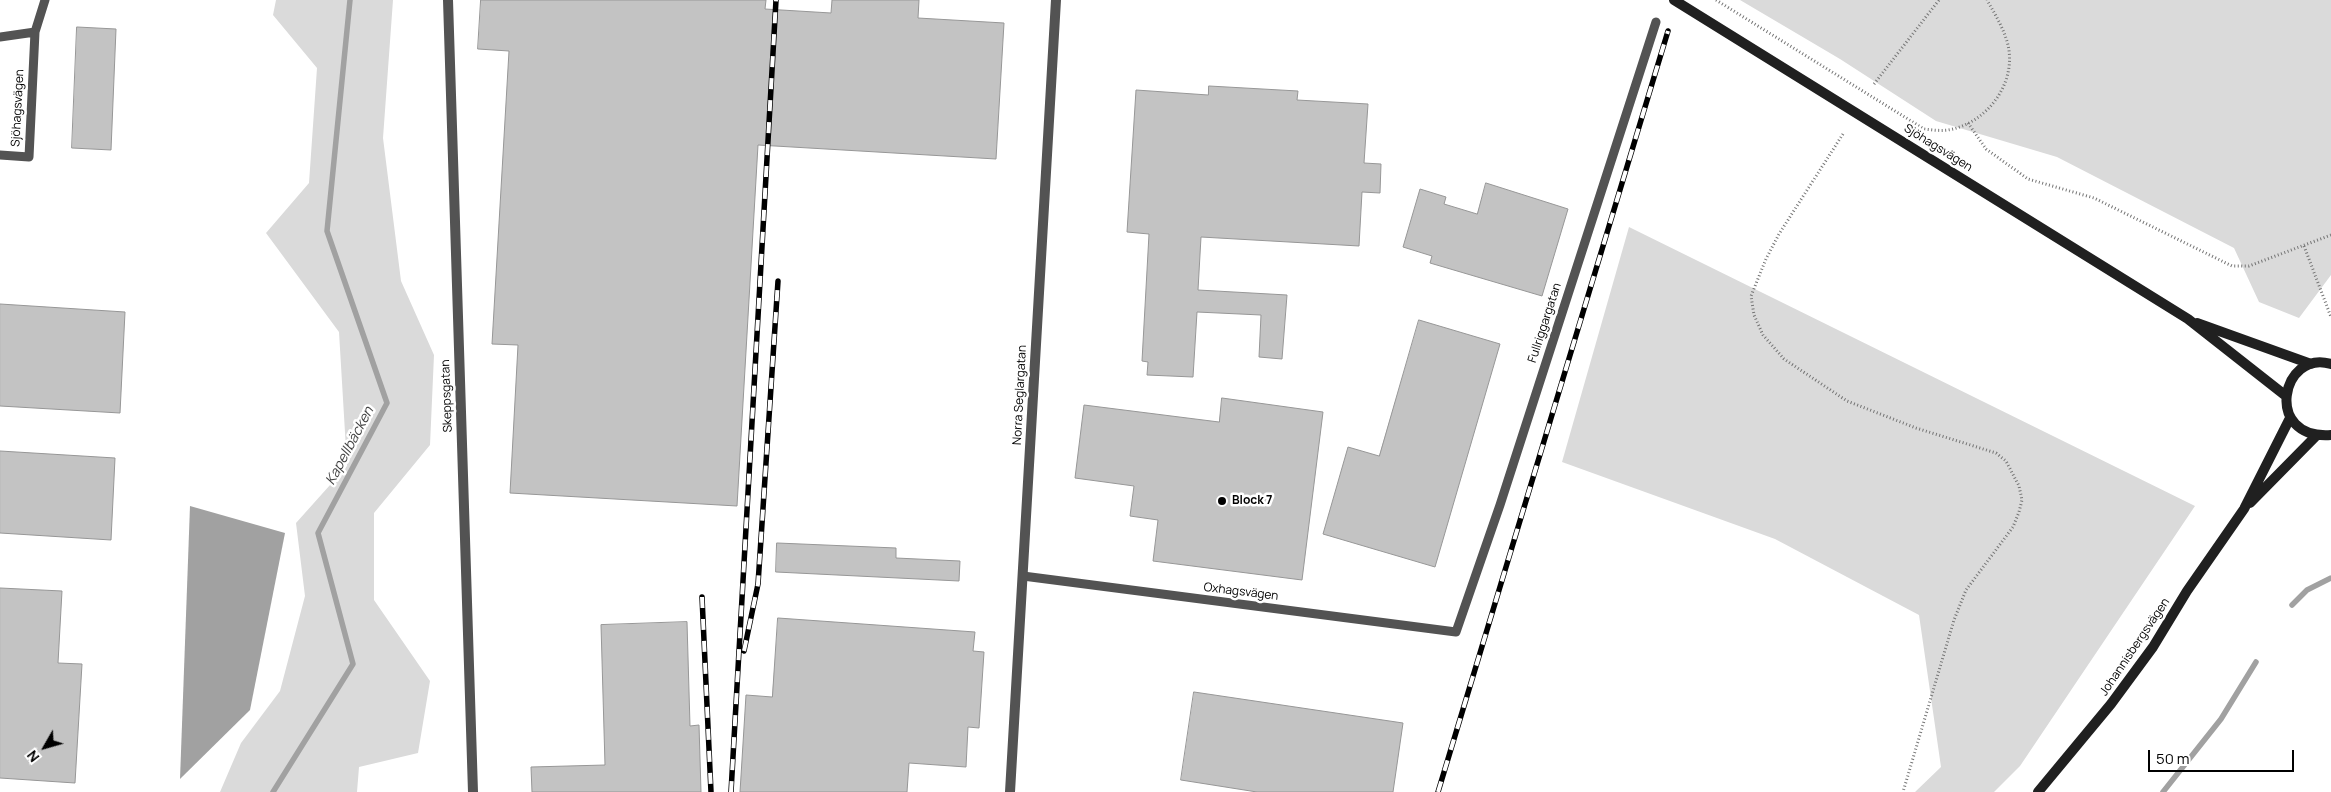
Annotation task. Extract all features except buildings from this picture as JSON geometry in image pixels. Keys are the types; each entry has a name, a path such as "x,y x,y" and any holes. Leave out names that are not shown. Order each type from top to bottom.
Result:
{"main road":[{"name":"Sjöhagsvägen","path":"1674,0 2188,319 2286,396"},
{"name":"Sjöhagsvägen","path":"2188,319 2311,364"},
{"path":"2330,362 2311,364 2297,372 2288,386 2285,402 2290,418 2301,430 2316,436 2331,435"},
{"name":"Johannisbergsvägen","path":"2038,792 2117,697 2153,646 2244,508 2290,418"},
{"name":"Johannisbergsvägen","path":"2244,508 2316,436"}],"street":[{"name":"Skeppsgatan","path":"448,0 473,792"},
{"name":"Norra Seglargatan","path":"1010,792 1056,0"}],"lane":[{"name":"Sjöhagsvägen","path":"0,155 29,157 34,32 45,0"},
{"name":"Fullriggargatan","path":"1456,632 1500,505 1656,22"},
{"path":"0,37 34,32"},
{"name":"Oxhagsvägen","path":"1023,576 1456,632"}],"path":[{"path":"1716,0 1924,129 1948,130 1968,123 1988,109 2000,95 2008,72 2008,46 1998,19 1987,0"},
{"path":"1874,84 1938,0"},
{"path":"1968,123 1986,149 2028,179 2094,198 2232,266 2249,266 2331,235"},
{"path":"1843,134 1780,234 1766,259 1751,296 1754,315 1763,335 1784,359 1847,401 1916,428 1996,453 2006,461 2019,486 2022,500 2013,527 1966,590 1954,620 1903,792"},
{"path":"2304,246 2331,317"}],"shaded area":[{"path":"276,0 393,0 383,138 401,281 434,355 430,445 374,513 374,600 430,681 418,753 359,767 357,792 220,792 241,743 280,691 305,596 296,523 347,466 339,332 266,233 309,183 317,68 273,15"},
{"path":"1740,0 2331,0 2331,275 2299,318 2259,302 2234,248 2057,157 1936,121 1840,59"},
{"path":"1629,227 2195,506 2020,766 1994,792 1915,792 1941,767 1919,615 1775,539 1562,462"},
{"path":"190,506 285,533 250,710 180,779"}],"waterway":[{"name":"Kapellbäcken","path":"273,792 353,664 318,533 387,403 327,231 350,0"},
{"path":"2292,605 2307,590 2331,578"},
{"path":"2163,792 2221,719 2256,662"}],"railway":[{"path":"731,792 776,0"},
{"path":"1438,792 1668,31"},
{"path":"744,651 758,584 778,281"},
{"path":"702,597 711,792"}],"place":[{"name":"Block 7","path":"1222,501"}]}
